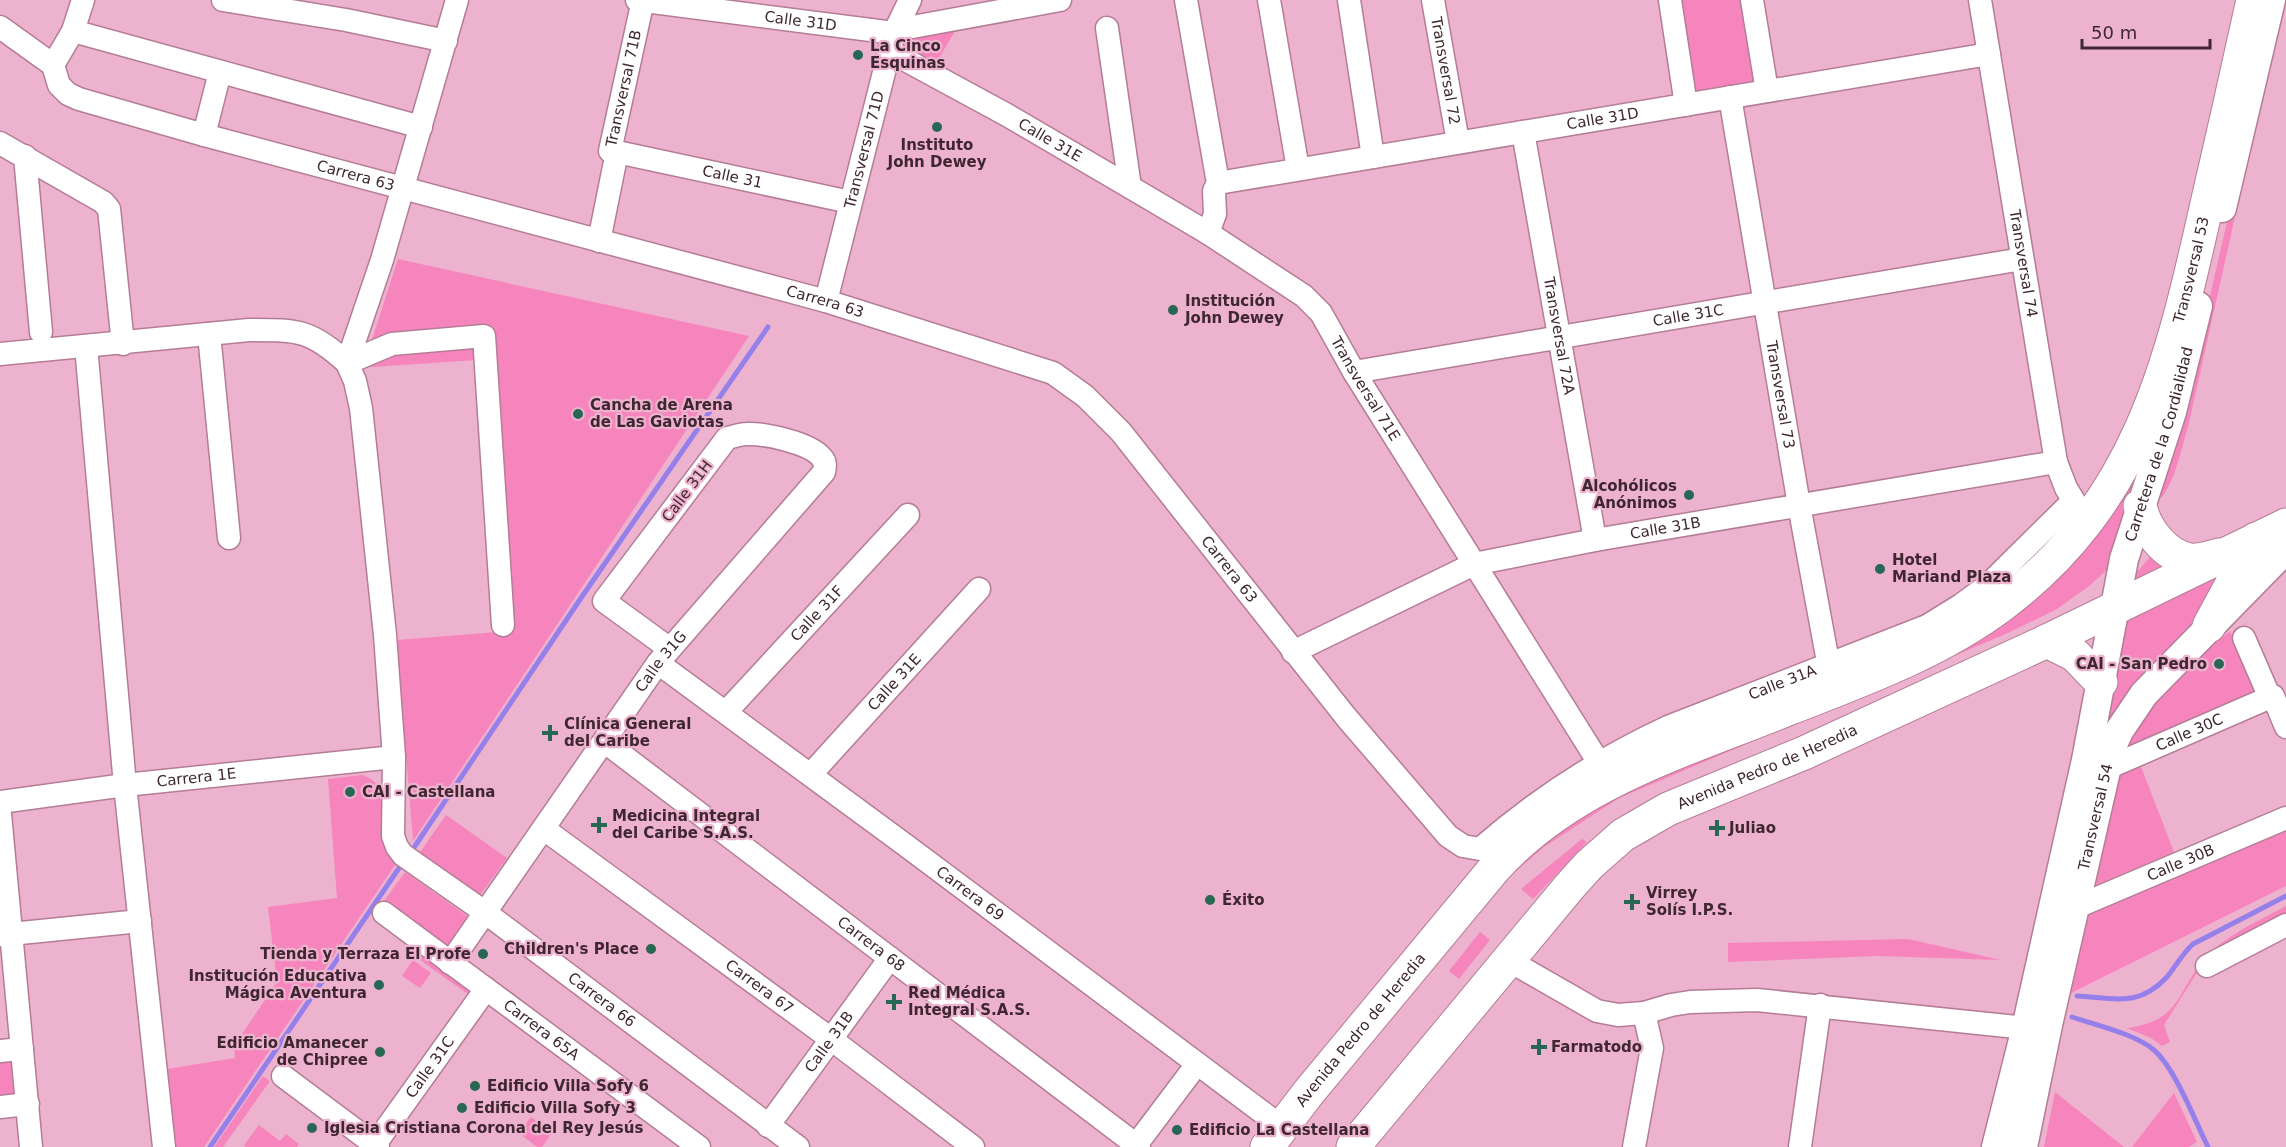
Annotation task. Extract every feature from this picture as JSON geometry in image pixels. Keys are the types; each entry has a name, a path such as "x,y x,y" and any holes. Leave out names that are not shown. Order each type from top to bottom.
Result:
{"highway":[{"name":"Transversal 53","path":"2080,511 2119,475 2136,444 2162,378 2186,296 2259,4"},
{"path":"2140,506 2149,530 2159,542 2179,555 2190,560 2224,554"},
{"name":"Avenida Pedro de Heredia","path":"1275,1137 1457,914 1487,859 1519,842 1605,772 1831,678 1914,657 1964,630 2000,606 2047,566 2080,511"},
{"name":"Avenida Pedro de Heredia","path":"1353,1147 1549,911 1589,866 1623,835 1692,798 1804,753 2116,609 2224,554 2271,544 2286,525"},
{"path":"2209,626 2271,544"},
{"path":"2047,641 2075,655 2100,682"}],"main road":[{"name":"Carretera de la Cordialidad","path":"2116,609 2124,559 2179,384 2245,117 2259,4"},
{"name":"Transversal 54","path":"2047,982 2100,682 2116,609"},
{"name":"Transversal 54","path":"1996,1147 2047,982 2074,908 2111,749 2132,710 2209,626"},
{"name":"Transversal 54","path":"2023,1147 2034,1024"}],"street":[{"path":"53,65 74,31 83,0"},
{"path":"223,0 348,10 446,41"},
{"path":"347,363 382,260 457,0"},
{"name":"Calle 31D","path":"641,0 893,38"},
{"name":"Transversal 71B","path":"599,241 617,152 610,151 641,0"},
{"name":"Transversal 71D","path":"826,301 893,38 910,0"},
{"path":"893,38 1060,0"},
{"path":"1186,0 1218,183 1214,191 1215,214 1208,233"},
{"path":"1269,0 1298,169"},
{"path":"1349,0 1373,157"},
{"name":"Transversal 72","path":"1433,0 1458,142"},
{"path":"1670,0 1686,105"},
{"path":"1752,0 1767,91"},
{"name":"Transversal 74","path":"1980,0 2056,462 2066,488 2080,511"},
{"name":"Carrera 63","path":"0,27 53,65 59,85 68,94 79,99 401,195 599,241 826,301 1053,373 1085,396 1121,432 1293,652 1448,836 1487,859"},
{"path":"1107,28 1130,187"},
{"path":"74,31 421,127"},
{"name":"Calle 31E","path":"893,38 1007,115 1208,233"},
{"name":"Calle 31D","path":"1218,183 1989,54"},
{"path":"204,135 220,72"},
{"name":"Transversal 73","path":"1730,97 1799,505 1831,678"},
{"name":"Transversal 72A","path":"1523,132 1595,540"},
{"path":"0,143 103,202 109,209 123,344"},
{"name":"Calle 31","path":"617,152 850,202"},
{"path":"25,156 41,333"},
{"name":"Transversal 71E","path":"1208,233 1304,296 1320,313 1354,372 1605,772"},
{"name":"Calle 31C","path":"1354,372 2022,260"},
{"path":"0,354 209,334 276,330 309,335 326,344 347,363 355,381 361,408 384,624 394,757"},
{"path":"209,334 229,538"},
{"path":"347,363 392,344 484,336 503,626"},
{"path":"86,346 124,785 164,1147"},
{"name":"Calle 31H","path":"604,601 727,438 746,434 777,438 796,444"},
{"name":"Calle 31G","path":"450,963 664,656 824,472 825,464 822,458 813,450 796,444"},
{"name":"Calle 31B","path":"1293,652 1474,564 1595,540 2056,462"},
{"name":"Calle 31F","path":"726,712 909,515"},
{"name":"Calle 31E","path":"811,774 979,589"},
{"name":"Carrera 69","path":"604,601 726,712 1197,1064 1275,1137"},
{"path":"2244,638 2286,727"},
{"name":"Calle 30C","path":"2106,769 2271,697"},
{"name":"Carrera 68","path":"605,742 890,958 1128,1144"},
{"name":"Carrera 1E","path":"0,802 124,785 394,757"},
{"name":"Carrera 66","path":"394,757 393,836 403,855 486,913 798,1147"},
{"path":"0,814 11,1050 28,1104 31,1147"},
{"name":"Calle 30B","path":"2074,908 2286,818"},
{"name":"Carrera 67","path":"544,829 831,1039 973,1147"},
{"name":"Carrera 65A","path":"384,913 699,1147"},
{"path":"5,934 140,921"},
{"path":"2207,966 2286,925"},
{"name":"Calle 31B","path":"768,1126 890,958"},
{"path":"1510,958 1597,1011 1618,1015 1644,1013 1671,1005 1724,999 2034,1024"},
{"name":"Calle 31C","path":"375,1146 486,989"},
{"path":"1800,1147 1820,1005"},
{"path":"1634,1147 1652,1048 1644,1013"},
{"path":"1128,1144 1197,1064"},
{"path":"283,1076 375,1146"},
{"path":"0,1107 28,1104"}],"shaded area":[{"path":"1680,0 1740,0 1754,83 1696,94"},
{"path":"2280,16 2188,427 2171,482 2160,499 2153,503 2191,379 2273,21"},
{"path":"955,31 935,65 897,42"},
{"path":"398,259 749,336 413,841 397,640 510,631 492,359 371,367 370,346"},
{"path":"2177,370 2109,568 2088,587 2057,609 2008,633 1619,798 1544,847 1507,879 1502,875 1540,835 2033,592"},
{"path":"2156,550 2184,570 2130,598 2130,580"},
{"path":"2237,557 2209,615 2092,757 2123,616"},
{"path":"2230,631 2255,693 2126,752 2131,737 2154,704 2186,670"},
{"path":"2140,764 2174,852 2094,886 2121,772"},
{"path":"362,775 372,779 378,786 383,802 386,841 397,862 204,1147 171,1147 161,1070 235,1058 234,1046 277,982 268,907 337,898 328,779"},
{"path":"446,815 507,858 478,898 418,855"},
{"path":"2286,828 2286,886 2071,993 2089,910"},
{"path":"1582,839 1587,842 1533,899 1521,889"},
{"path":"405,872 467,916 469,921 450,949 384,901"},
{"path":"2286,906 2286,919 2203,963 2164,1025 2170,1042 2162,1046 2151,1038 2127,1028 2160,1018 2178,1000 2191,977 2211,952 2238,932"},
{"path":"1480,932 1490,940 1459,979 1449,971"},
{"path":"1908,939 2001,960 1877,956 1728,962 1728,943"},
{"path":"420,951 469,987 468,994 416,957"},
{"path":"413,960 431,973 420,988 402,976"},
{"path":"14,1055 18,1105 0,1107 0,1056"},
{"path":"263,1076 270,1081 223,1147 214,1147"},
{"path":"2055,1092 2124,1147 2044,1147"},
{"path":"2174,1093 2197,1142 2189,1147 2132,1147"},
{"path":"531,1117 552,1133 542,1147 537,1147 519,1133"},
{"path":"259,1125 280,1141 286,1134 299,1144 297,1147 246,1147 244,1145"}],"waterway":[{"path":"415,846 581,598 768,327"},
{"path":"210,1147 399,868"},
{"path":"2077,996 2125,999 2146,993 2167,977 2193,944 2286,896"},
{"path":"2072,1017 2137,1039 2154,1050 2162,1058 2177,1082 2208,1147"}],"place":[{"name":"La Cinco Esquinas","path":"858,55"},
{"name":"Instituto John Dewey","path":"937,127"},
{"name":"Institución John Dewey","path":"1173,310"},
{"name":"Cancha de Arena de Las Gaviotas","path":"578,414"},
{"name":"Alcohólicos Anónimos","path":"1689,495"},
{"name":"Hotel Mariand Plaza","path":"1880,569"},
{"name":"CAI - San Pedro","path":"2219,664"},
{"name":"Clínica General del Caribe","path":"550,733"},
{"name":"CAI - Castellana","path":"350,792"},
{"name":"Medicina Integral del Caribe S.A.S.","path":"599,825"},
{"name":"Juliao","path":"1717,828"},
{"name":"Éxito","path":"1210,900"},
{"name":"Virrey Solís I.P.S.","path":"1632,902"},
{"name":"Children's Place","path":"651,949"},
{"name":"Tienda y Terraza El Profe","path":"483,954"},
{"name":"Institución Educativa Mágica Aventura","path":"379,985"},
{"name":"Red Médica Integral S.A.S.","path":"894,1002"},
{"name":"Farmatodo","path":"1539,1047"},
{"name":"Edificio Amanecer de Chipree","path":"380,1052"},
{"name":"Edificio Villa Sofy 6","path":"475,1086"},
{"name":"Edificio Villa Sofy 3","path":"462,1108"},
{"name":"Iglesia Cristiana Corona del Rey Jesús","path":"312,1128"},
{"name":"Edificio La Castellana","path":"1177,1130"}]}
